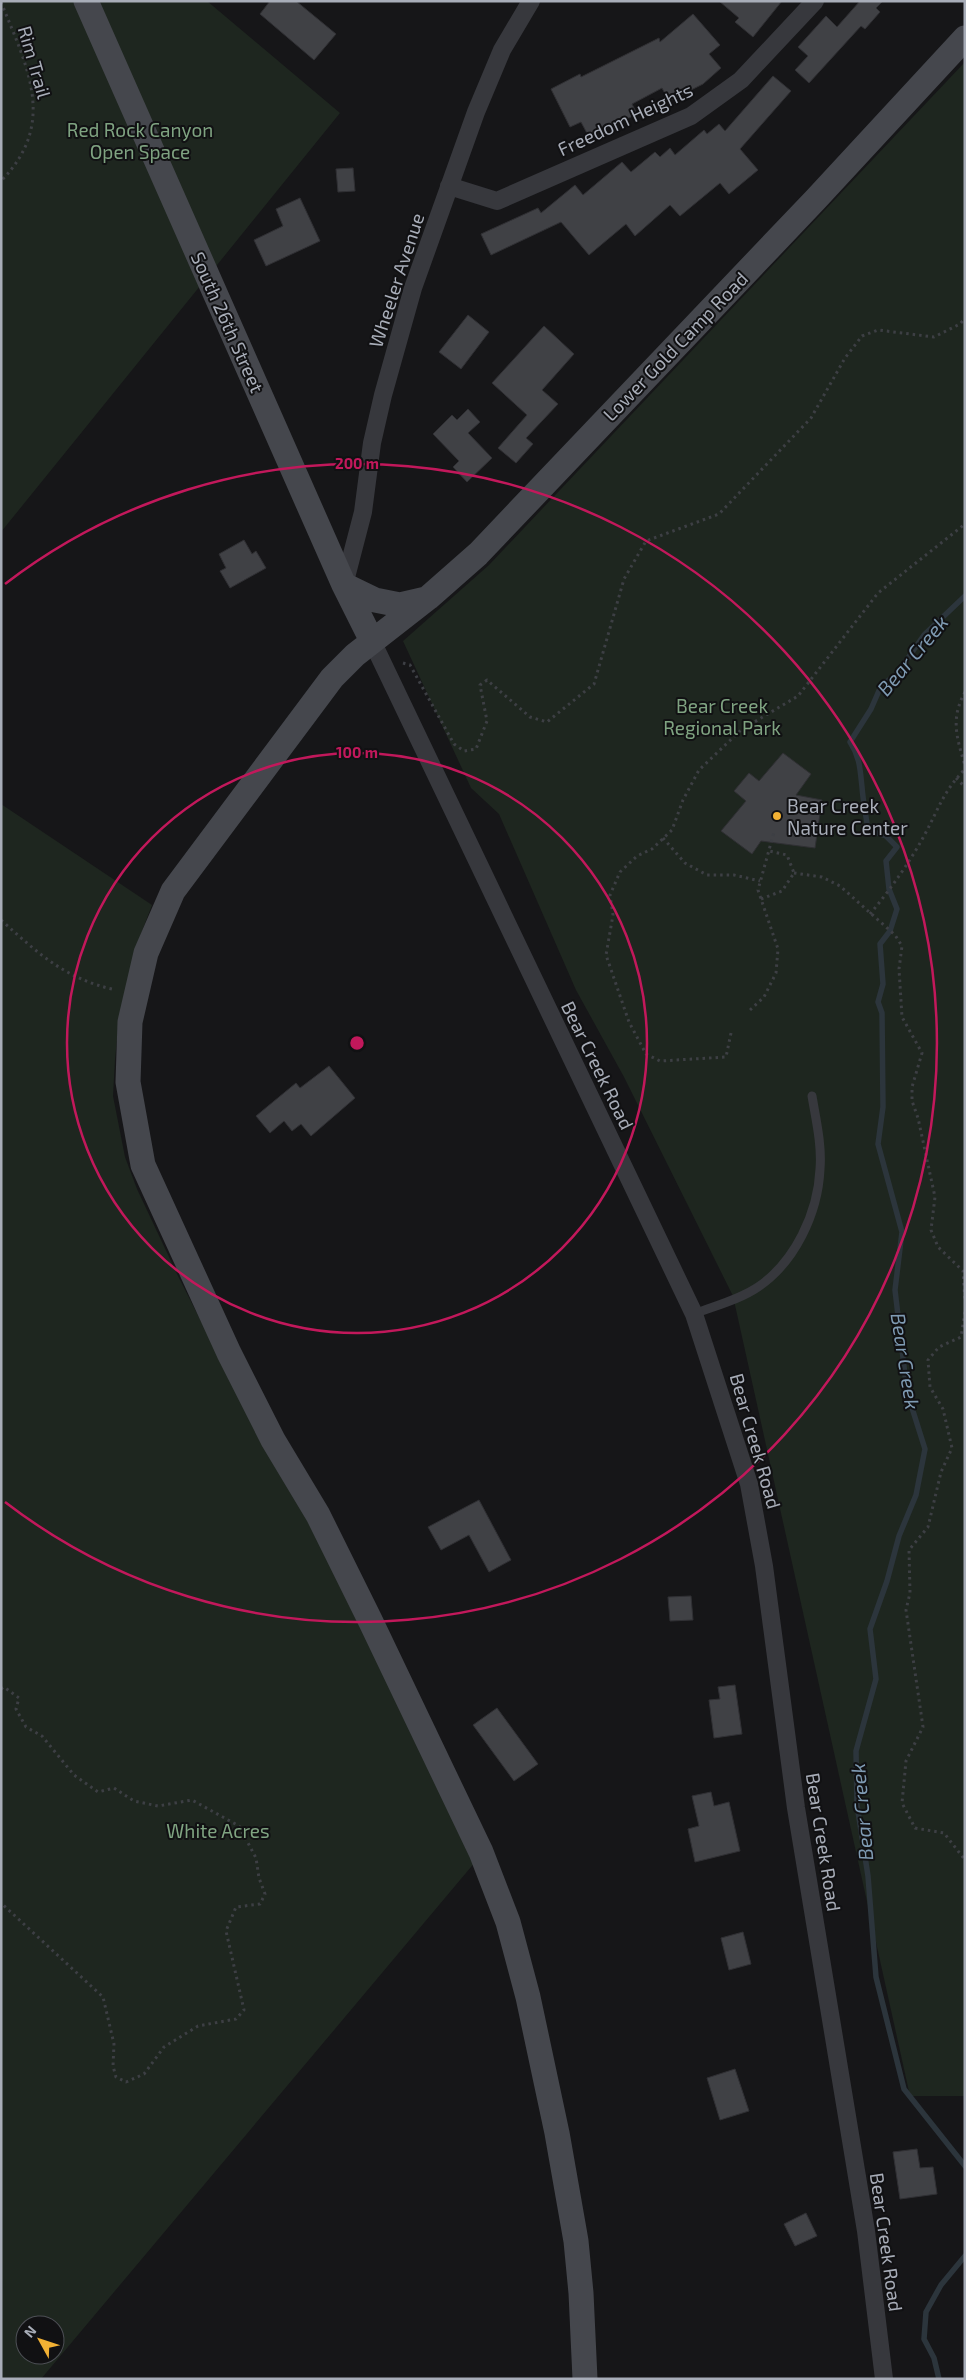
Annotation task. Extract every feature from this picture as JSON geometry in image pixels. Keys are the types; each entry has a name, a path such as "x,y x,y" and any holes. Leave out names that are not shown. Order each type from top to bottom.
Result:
{"street":[{"name":"South 26th Street","path":"86,1 344,585 376,648"},
{"name":"Wheeler Avenue","path":"344,585 363,512 372,443 382,395 413,288 476,112 502,50 531,1"},
{"name":"Freedom Heights","path":"449,186 496,201 691,116 741,80 815,1"},
{"name":"Lower Gold Camp Road","path":"585,2379 581,2293 574,2232 557,2133 528,1997 508,1922 481,1852 374,1629 318,1514 273,1440 234,1362 143,1164 128,1082 130,1022 146,953 173,891 332,678 376,648 428,598 478,554 816,199 965,38"},
{"path":"344,585 375,600 400,605 428,598"},
{"name":"Bear Creek Road","path":"376,648 694,1314 749,1484 758,1530 796,1808 866,2231 884,2379"}],"lane":[{"path":"694,1314 757,1288 787,1259 804,1232 819,1186 820,1167 812,1096"}],"path":[{"name":"Rim Trail","path":"1,2 33,94 35,116 23,153 1,181"},
{"path":"376,648 410,665 454,744 464,751 476,749 487,720 480,685 486,680 530,717 548,722 594,684 624,579 646,541 719,514 811,418 845,358 862,336 878,330 934,337 960,324 965,318"},
{"path":"731,1033 726,1057 660,1061 646,1054 628,1022 606,955 613,915 610,895 620,872 637,856 652,848 672,830 683,800 699,770 742,730 798,696 878,593 965,524"},
{"path":"870,914 906,865 924,835 940,800 965,768 956,735 956,707 965,692"},
{"path":"956,778 965,787"},
{"path":"750,1010 764,997 776,973 778,949 758,890 774,832"},
{"path":"663,838 685,863 707,875 734,875 760,881"},
{"path":"768,851 787,855 794,873"},
{"path":"761,899 782,891 794,873"},
{"path":"794,873 822,877 840,886 895,935 902,946 899,969 902,1016 922,1053 912,1088 912,1101 918,1118 936,1197 931,1230 938,1247 963,1271 965,1302"},
{"path":"1,920 29,945 67,974 100,987 136,995"},
{"path":"965,1312 961,1337 939,1347 928,1360 930,1387 943,1409 952,1448 941,1472 928,1527 909,1550 910,1592 906,1610 923,1727 906,1761 902,1803 915,1828 944,1833 965,1860"},
{"path":"1,1689 4,1687 19,1698 16,1709 26,1727 42,1736 74,1775 98,1792 114,1788 134,1801 158,1806 192,1800 239,1826 256,1858 259,1878 265,1894 260,1904 236,1907 226,1931 244,2010 236,2019 198,2026 164,2047 144,2074 126,2082 116,2077 113,2066 114,2044 103,1997 1,1903"}],"green space":[{"name":"Red Rock Canyon Open Space","path":"1,1 207,1 340,113 1,532"},
{"name":"Bear Creek Regional Park","path":"965,62 965,2096 910,2096 733,1296 624,1077 576,990 499,814 471,788 403,641 489,565"},
{"name":"White Acres","path":"1,804 152,905 139,939 119,1017 113,1096 125,1157 137,1189 178,1276 254,1425 316,1535 476,1861 65,2350 65,2315 15,2315 15,2365 53,2365 41,2379 1,2379"}],"building":[{"path":"270,1 296,1 336,34 314,60 260,14"},
{"path":"719,1 782,1 753,37 735,22 739,18"},
{"path":"860,1 883,1 876,8 880,12 865,29 861,26 809,83 795,70 808,56 798,47 826,16 837,27"},
{"path":"693,14 720,45 709,54 721,68 703,84 669,101 662,88 632,104 637,114 589,137 581,122 570,127 551,89 580,74 581,77 659,38 660,42"},
{"path":"773,76 791,91 740,149 758,170 729,194 720,183 680,216 670,205 635,236 626,224 589,255 561,222 491,255 481,234 538,208 541,213 575,185 583,195 622,162 631,172 655,152 660,157 670,148 675,155 704,130 707,134 719,124 725,131"},
{"path":"353,168 355,191 338,192 336,169"},
{"path":"300,198 320,241 266,266 254,240 283,226 276,209"},
{"path":"468,315 489,332 461,369 439,352"},
{"path":"544,326 574,354 542,390 558,404 526,438 533,444 516,463 498,448 527,415 492,383"},
{"path":"468,409 480,422 468,433 492,458 467,482 453,467 459,461 433,434 452,415 457,420"},
{"path":"244,540 252,554 256,551 266,568 230,588 220,571 226,568 219,554"},
{"name":"Bear Creek Nature Center","path":"783,753 811,774 796,795 822,800 815,848 761,841 752,854 721,831 746,801 734,791 749,773 759,781"},
{"path":"329,1066 355,1098 311,1136 301,1124 292,1131 284,1121 270,1133 256,1116 296,1083 300,1088"},
{"path":"479,1500 511,1560 489,1572 469,1535 441,1550 428,1527"},
{"path":"691,1596 693,1620 670,1621 668,1597"},
{"path":"735,1685 742,1734 714,1738 709,1700 720,1699 718,1687"},
{"path":"497,1708 538,1764 514,1781 473,1725"},
{"path":"711,1792 714,1806 729,1802 740,1851 695,1862 688,1829 699,1826 692,1796"},
{"path":"743,1932 751,1964 729,1970 721,1938"},
{"path":"735,2069 749,2111 720,2120 707,2078"},
{"path":"917,2149 920,2168 933,2167 937,2194 900,2199 893,2152"},
{"path":"806,2213 817,2236 795,2246 784,2224"}],"waterway":[{"name":"Bear Creek","path":"965,596 924,635 897,674 881,686 871,709 850,742 859,763 868,830 886,836 897,847 886,861 889,889 897,909 890,931 880,944 883,984 878,1002 882,1013 883,1107 878,1144 902,1232 895,1290 907,1392 925,1449 916,1495 899,1536 887,1581 870,1629 876,1679 856,1751 857,1805 868,1876 876,1977 904,2089 965,2166"},
{"name":"Bear Creek","path":"939,2379 934,2358 924,2339 926,2312 941,2285 965,2256"}],"place":[{"name":"Bear Creek Nature Center","path":"777,816"}]}
